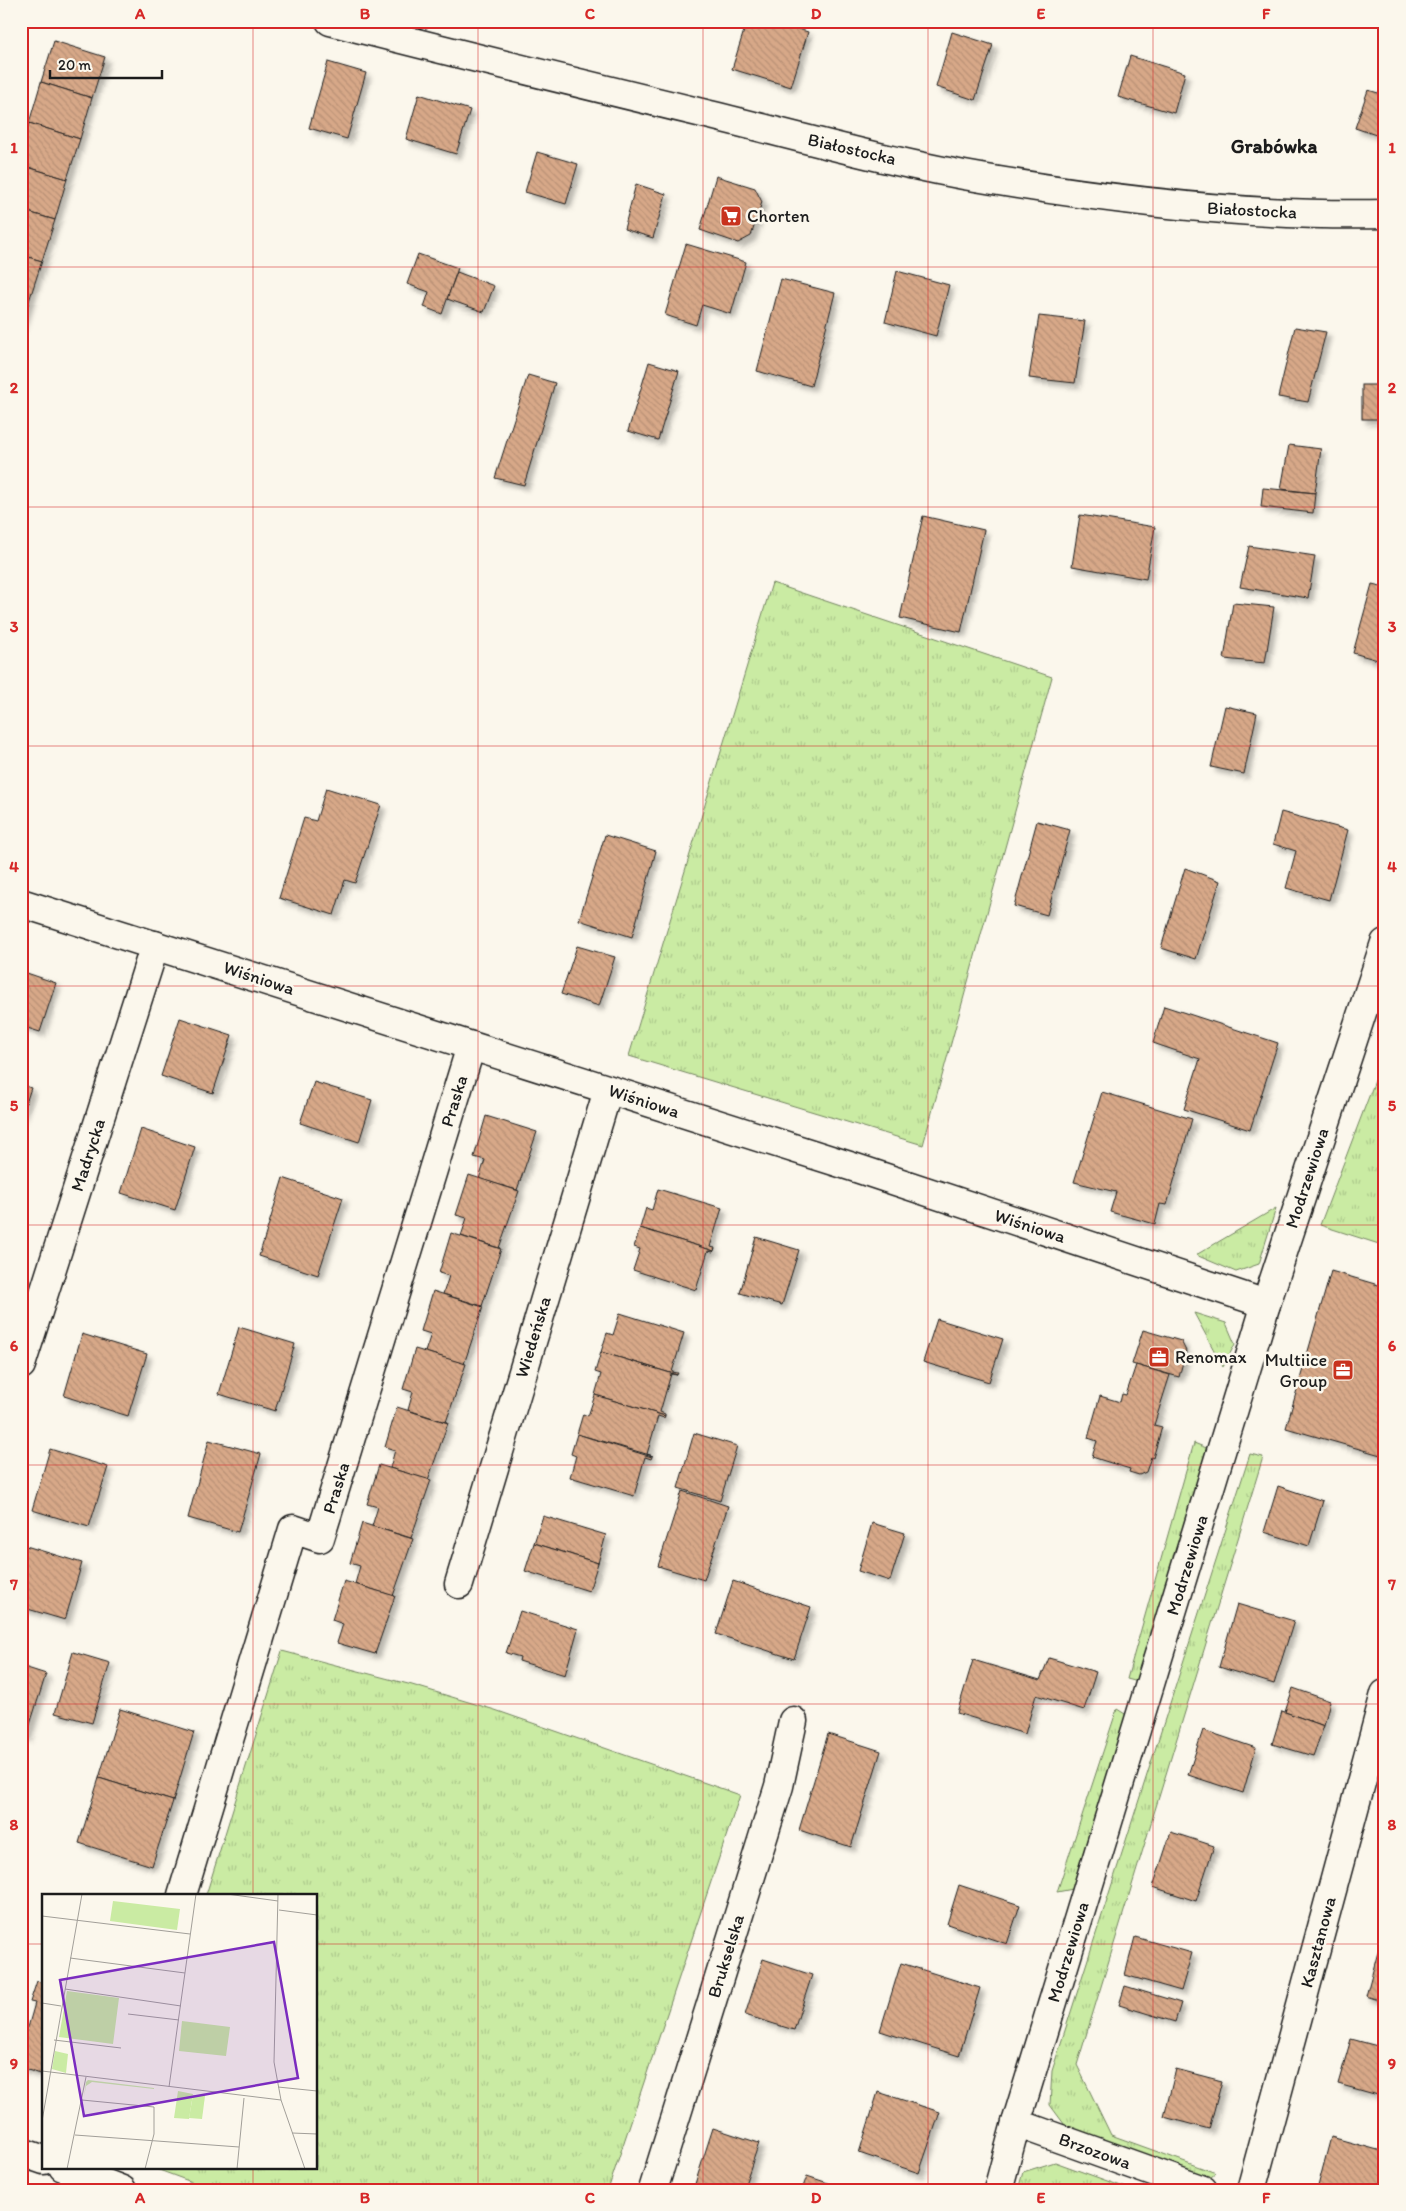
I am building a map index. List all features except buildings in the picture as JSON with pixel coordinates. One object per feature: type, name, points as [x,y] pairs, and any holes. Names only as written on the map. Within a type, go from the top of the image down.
[{"type":"street","name":"Białostocka","points":[[330,21],[835,146],[985,179],[1101,196],[1196,207],[1285,212],[1385,214]]},
{"type":"street","name":"Wiśniowa","points":[[21,903],[856,1168],[1266,1304]]},
{"type":"street","name":"Modrzewiowa","points":[[998,2190],[1016,2123],[1266,1304],[1385,943]]},
{"type":"street","name":"Madrycka","points":[[21,1365],[155,945]]},
{"type":"street","name":"Praska","points":[[182,1894],[293,1529],[320,1538],[470,1046]]},
{"type":"street","name":"Wiedeńska","points":[[458,1584],[608,1090]]},
{"type":"street","name":"Kasztanowa","points":[[1251,2190],[1385,1694]]},
{"type":"street","name":"Brukselska","points":[[653,2190],[778,1786],[793,1721]]},
{"type":"street","name":"Brzozowa","points":[[1016,2123],[1203,2190]]},
{"type":"street","points":[[21,2152],[42,2159]]},
{"type":"street","points":[[69,2168],[98,2173],[122,2190]]},
{"type":"green space","points":[[772,583],[1052,677],[923,1145],[629,1056]]},
{"type":"green space","points":[[1376,1078],[1385,1081],[1385,1246],[1320,1225]]},
{"type":"green space","points":[[1276,1208],[1259,1264],[1236,1272],[1196,1255]]},
{"type":"green space","points":[[1194,1313],[1226,1323],[1235,1344],[1223,1367]]},
{"type":"green space","points":[[1194,1443],[1214,1451],[1142,1683],[1127,1679]]},
{"type":"green space","points":[[1250,1454],[1263,1457],[1077,2065],[1111,2135],[1216,2173],[1206,2181],[1070,2132],[1050,2105],[1052,2071]]},
{"type":"green space","points":[[282,1651],[412,1685],[495,1710],[740,1795],[608,2190],[213,2190],[154,2168],[318,2168],[318,1894],[206,1894]]},
{"type":"green space","points":[[1117,1709],[1130,1717],[1073,1889],[1057,1892]]},
{"type":"green space","points":[[1055,2162],[1132,2190],[1018,2190],[1023,2172]]},
{"type":"place","name":"Chorten","points":[[731,216]]},
{"type":"place","name":"Renomax","points":[[1159,1357]]},
{"type":"place","name":"Multiice Group","points":[[1343,1370]]},
{"type":"district","name":"Grabówka","points":[[1274,146]]}]
